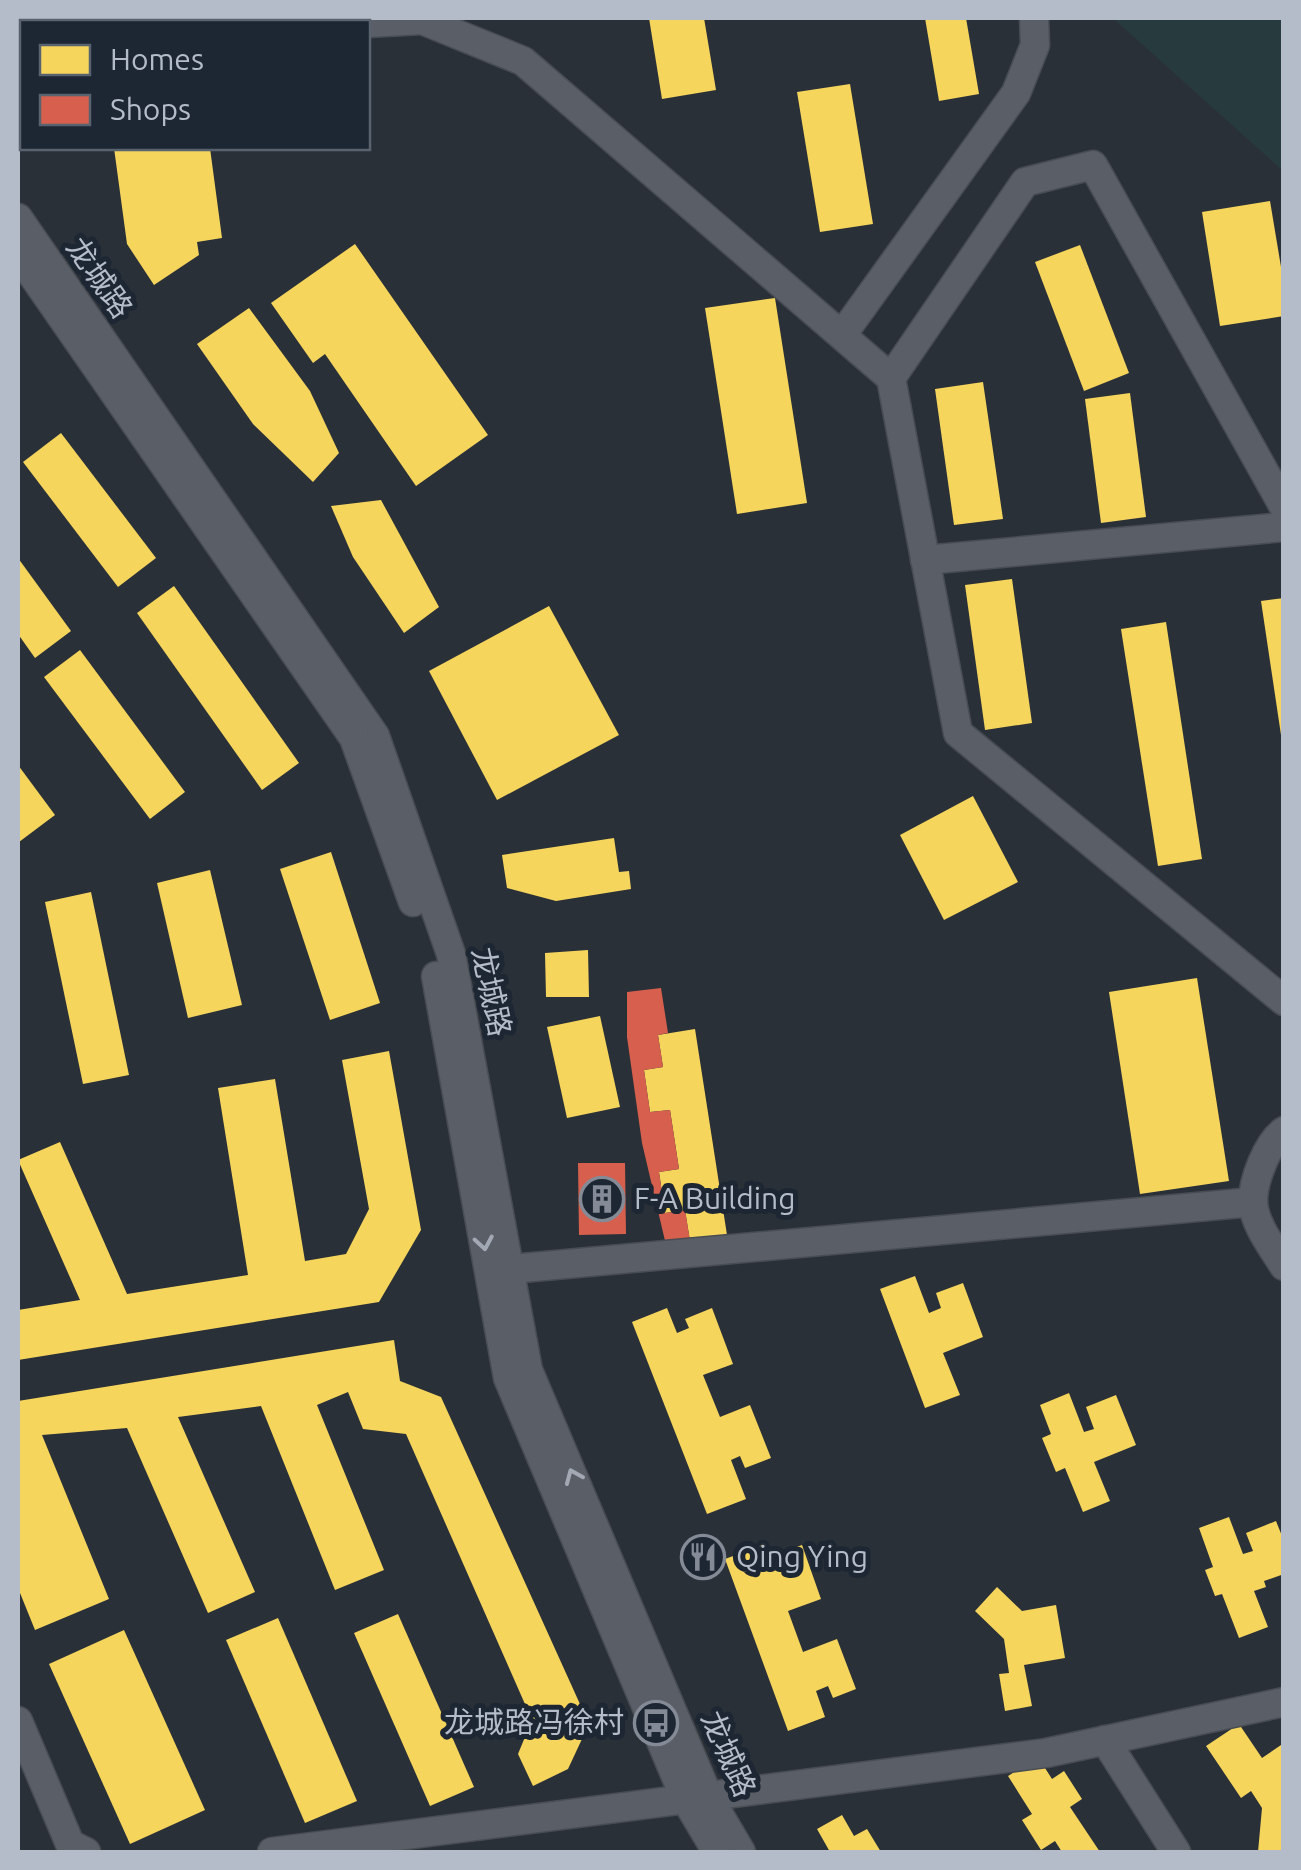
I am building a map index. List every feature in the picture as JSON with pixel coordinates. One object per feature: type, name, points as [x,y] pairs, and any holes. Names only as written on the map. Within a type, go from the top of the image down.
[{"type":"street","points":[[842,336],[1016,93],[1035,45],[1034,18]]},
{"type":"street","points":[[370,23],[422,20],[522,61],[891,378],[958,733],[1284,1001]]},
{"type":"street","points":[[891,378],[1025,182],[1093,165],[1284,507]]},
{"type":"street","name":"龙城路","points":[[18,218],[375,736],[452,954],[528,1370],[717,1852]]},
{"type":"street","name":"龙城路","points":[[18,254],[354,738],[433,955],[508,1378],[696,1797],[741,1852]]},
{"type":"street","points":[[925,560],[1284,527]]},
{"type":"street","points":[[1284,1131],[1264,1161],[1253,1202],[1261,1227],[1284,1266]]},
{"type":"street","points":[[511,1269],[1253,1202]]},
{"type":"street","points":[[272,1852],[1046,1753],[1284,1702]]},
{"type":"street","points":[[18,1721],[70,1844],[86,1852]]},
{"type":"street","points":[[1105,1740],[1176,1852]]},
{"type":"green space","points":[[1283,18],[1283,171],[1114,19]]},
{"type":"building: Homes","points":[[649,18],[704,18],[716,90],[662,99]]},
{"type":"building: Homes","points":[[925,18],[966,18],[979,94],[939,101]]},
{"type":"building: Homes","points":[[850,84],[873,224],[820,232],[797,92]]},
{"type":"building: Homes","points":[[114,150],[210,150],[222,238],[197,242],[199,255],[154,285],[127,244]]},
{"type":"building: Homes","points":[[1270,201],[1284,285],[1284,316],[1220,326],[1202,212]]},
{"type":"building: Homes","points":[[355,244],[488,435],[416,486],[325,354],[313,363],[271,303]]},
{"type":"building: Homes","points":[[1080,245],[1129,373],[1084,391],[1035,262]]},
{"type":"building: Homes","points":[[775,298],[807,503],[737,514],[705,308]]},
{"type":"building: Homes","points":[[249,308],[310,391],[339,453],[313,482],[253,424],[197,344]]},
{"type":"building: Homes","points":[[983,382],[1003,519],[954,525],[935,389]]},
{"type":"building: Homes","points":[[1130,393],[1146,517],[1101,523],[1085,399]]},
{"type":"building: Homes","points":[[61,433],[156,558],[118,587],[23,462]]},
{"type":"building: Homes","points":[[381,500],[439,607],[404,633],[353,557],[331,506]]},
{"type":"building: Homes","points":[[18,558],[71,631],[35,658],[18,634]]},
{"type":"building: Homes","points":[[1012,579],[1032,723],[985,730],[965,585]]},
{"type":"building: Homes","points":[[174,586],[299,763],[262,790],[137,613]]},
{"type":"building: Homes","points":[[1284,598],[1284,735],[1281,735],[1261,601]]},
{"type":"building: Homes","points":[[549,606],[619,735],[497,800],[429,671]]},
{"type":"building: Homes","points":[[1166,622],[1202,859],[1158,866],[1121,629]]},
{"type":"building: Homes","points":[[80,650],[185,792],[150,819],[44,677]]},
{"type":"building: Homes","points":[[18,765],[55,815],[19,842],[18,839]]},
{"type":"building: Homes","points":[[973,796],[1018,882],[944,920],[900,835]]},
{"type":"building: Homes","points":[[614,838],[619,872],[629,871],[631,889],[556,901],[507,888],[502,855]]},
{"type":"building: Homes","points":[[331,852],[380,1003],[330,1020],[280,869]]},
{"type":"building: Homes","points":[[210,870],[242,1005],[188,1018],[157,883]]},
{"type":"building: Homes","points":[[91,892],[129,1075],[83,1084],[45,902]]},
{"type":"building: Homes","points":[[588,950],[589,997],[546,997],[545,953]]},
{"type":"building: Homes","points":[[1197,978],[1229,1181],[1140,1194],[1109,992]]},
{"type":"building: Homes","points":[[600,1016],[620,1107],[567,1118],[547,1027]]},
{"type":"building: Homes","points":[[695,1029],[727,1235],[690,1241],[685,1210],[665,1213],[659,1172],[679,1169],[670,1110],[650,1112],[644,1070],[663,1067],[658,1035]]},
{"type":"building: Homes","points":[[389,1051],[421,1230],[379,1302],[18,1360],[18,1310],[80,1300],[18,1160],[60,1142],[127,1294],[248,1275],[218,1088],[275,1079],[305,1261],[346,1254],[369,1209],[342,1060]]},
{"type":"building: Homes","points":[[915,1276],[929,1313],[941,1308],[936,1293],[963,1283],[983,1337],[943,1353],[960,1395],[925,1408],[880,1289]]},
{"type":"building: Homes","points":[[667,1308],[677,1333],[689,1328],[685,1319],[712,1308],[733,1364],[703,1375],[720,1417],[750,1405],[771,1458],[745,1468],[740,1456],[731,1460],[746,1499],[707,1514],[632,1322]]},
{"type":"building: Homes","points":[[394,1340],[400,1381],[441,1397],[589,1724],[568,1769],[533,1786],[518,1754],[532,1720],[406,1434],[363,1429],[348,1392],[317,1405],[384,1570],[335,1590],[261,1406],[178,1417],[255,1592],[208,1613],[127,1428],[42,1435],[109,1599],[35,1630],[18,1588],[18,1401]]},
{"type":"building: Homes","points":[[1069,1393],[1084,1432],[1094,1429],[1086,1407],[1116,1395],[1136,1445],[1094,1462],[1110,1501],[1083,1512],[1065,1468],[1056,1472],[1042,1438],[1051,1434],[1040,1405]]},
{"type":"building: Homes","points":[[1229,1517],[1243,1554],[1253,1551],[1246,1533],[1276,1521],[1284,1541],[1284,1574],[1264,1581],[1266,1587],[1254,1591],[1268,1627],[1239,1638],[1222,1594],[1215,1596],[1205,1570],[1213,1567],[1199,1528]]},
{"type":"building: Homes","points":[[763,1545],[772,1571],[785,1567],[780,1553],[802,1545],[821,1599],[788,1611],[803,1652],[837,1639],[856,1689],[833,1698],[828,1686],[816,1691],[825,1717],[788,1731],[725,1559]]},
{"type":"building: Homes","points":[[997,1587],[1022,1611],[1056,1605],[1065,1658],[1024,1665],[1032,1706],[1005,1711],[999,1674],[1009,1673],[1004,1639],[975,1611]]},
{"type":"building: Homes","points":[[398,1614],[474,1787],[430,1806],[354,1633]]},
{"type":"building: Homes","points":[[278,1618],[357,1801],[305,1823],[226,1640]]},
{"type":"building: Homes","points":[[124,1630],[205,1810],[130,1844],[49,1664]]},
{"type":"building: Homes","points":[[1239,1724],[1262,1758],[1284,1743],[1284,1852],[1258,1852],[1262,1808],[1251,1791],[1241,1798],[1206,1746]]},
{"type":"building: Homes","points":[[1038,1757],[1052,1779],[1064,1771],[1082,1799],[1070,1807],[1100,1852],[1062,1852],[1055,1841],[1041,1850],[1022,1820],[1032,1814],[1008,1776]]},
{"type":"building: Homes","points":[[842,1815],[854,1836],[867,1829],[881,1852],[830,1852],[817,1829]]},
{"type":"building: Shops","points":[[661,988],[668,1033],[658,1035],[663,1067],[644,1070],[650,1112],[670,1110],[679,1169],[659,1172],[665,1213],[685,1210],[690,1241],[666,1245],[642,1143],[627,1037],[627,992]]},
{"type":"building: Shops","name":"F-A Building","points":[[578,1163],[625,1163],[626,1234],[579,1235]]},
{"type":"place","name":"F-A Building","points":[[602,1199]]},
{"type":"place","name":"Qing Ying","points":[[703,1557]]},
{"type":"place","name":"龙城路冯徐村","points":[[656,1723]]}]
